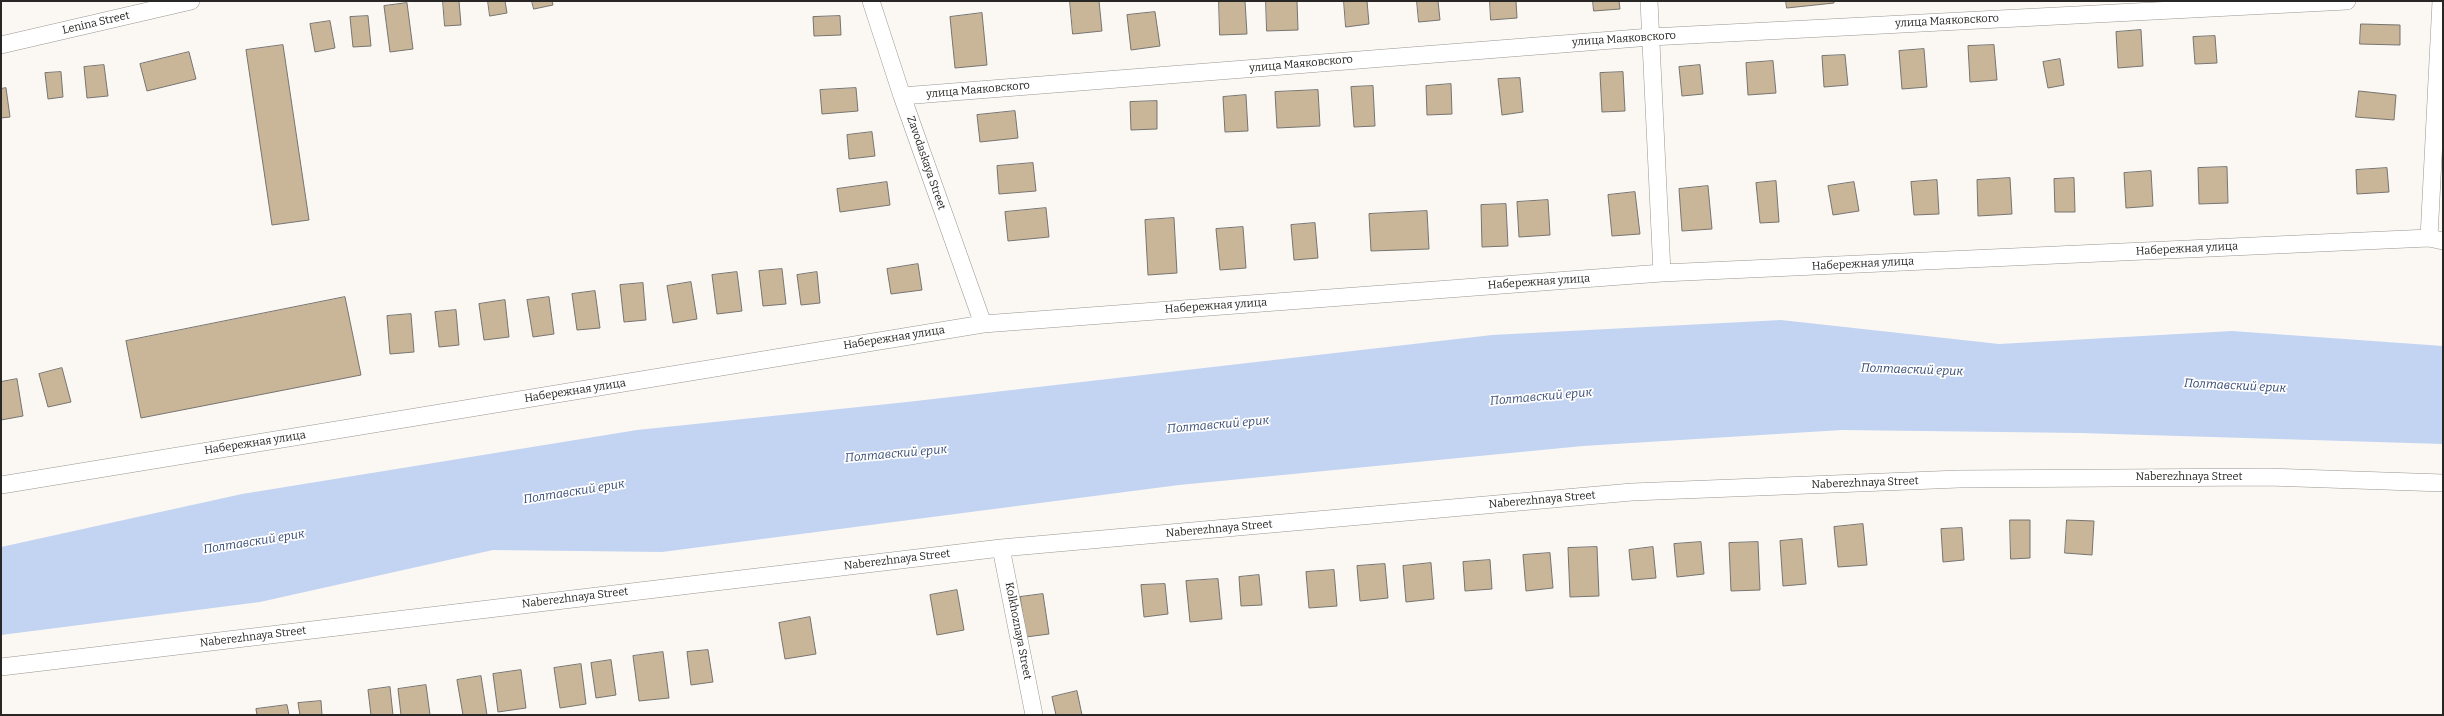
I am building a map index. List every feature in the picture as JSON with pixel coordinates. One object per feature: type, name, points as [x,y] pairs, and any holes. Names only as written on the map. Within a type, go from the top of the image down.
[{"type":"street","name":"Lenina Street","points":[[1,44],[191,1]]},
{"type":"street","name":"Zavodaskaya Street","points":[[871,1],[902,96],[982,324]]},
{"type":"street","points":[[1649,1],[1662,273]]},
{"type":"street","name":"улица Маяковского","points":[[902,96],[1651,36],[2347,1]]},
{"type":"street","points":[[2436,239],[2441,1]]},
{"type":"street","name":"Набережная улица","points":[[1,485],[982,324],[1662,273],[2436,239]]},
{"type":"street","name":"Naberezhnaya Street","points":[[1,667],[1001,548],[1632,492],[1959,479],[2268,477],[2443,483]]},
{"type":"street","name":"Kolkhoznaya Street","points":[[1001,548],[1034,715]]},
{"type":"water","name":"Полтавский ерик","points":[[1781,320],[1999,344],[2232,331],[2443,346],[2443,444],[2080,433],[1842,430],[1583,446],[1179,485],[662,552],[493,550],[260,602],[1,635],[1,547],[242,494],[637,430],[907,402],[1492,335]]},
{"type":"building","points":[[443,1],[459,1],[461,25],[445,26]]},
{"type":"building","points":[[488,1],[505,1],[507,13],[490,16]]},
{"type":"building","points":[[532,1],[552,1],[553,5],[534,9]]},
{"type":"building","points":[[1070,1],[1099,1],[1102,31],[1073,34]]},
{"type":"building","points":[[1219,1],[1245,1],[1247,34],[1220,35]]},
{"type":"building","points":[[1266,1],[1297,1],[1298,30],[1267,31]]},
{"type":"building","points":[[1344,1],[1367,1],[1369,24],[1346,27]]},
{"type":"building","points":[[1417,1],[1438,1],[1440,20],[1419,22]]},
{"type":"building","points":[[1490,1],[1516,1],[1517,18],[1491,20]]},
{"type":"building","points":[[1593,1],[1619,1],[1620,9],[1594,11]]},
{"type":"building","points":[[1786,1],[1834,1],[1834,3],[1787,8]]},
{"type":"building","points":[[407,3],[413,49],[390,52],[384,6]]},
{"type":"building","points":[[1155,12],[1160,46],[1131,50],[1127,15]]},
{"type":"building","points":[[982,13],[987,65],[955,68],[950,17]]},
{"type":"building","points":[[368,16],[371,46],[353,47],[350,17]]},
{"type":"building","points":[[840,16],[841,35],[814,36],[813,17]]},
{"type":"building","points":[[330,21],[335,48],[315,52],[310,24]]},
{"type":"building","points":[[2361,24],[2400,25],[2400,45],[2360,44]]},
{"type":"building","points":[[2141,30],[2143,66],[2118,68],[2116,32]]},
{"type":"building","points":[[2215,36],[2217,63],[2195,64],[2193,37]]},
{"type":"building","points":[[283,45],[309,220],[272,225],[246,50]]},
{"type":"building","points":[[1994,45],[1997,80],[1970,82],[1968,46]]},
{"type":"building","points":[[1924,49],[1927,87],[1902,89],[1899,51]]},
{"type":"building","points":[[189,52],[196,79],[147,91],[140,64]]},
{"type":"building","points":[[1845,55],[1848,85],[1824,87],[1822,56]]},
{"type":"building","points":[[2060,59],[2064,85],[2048,88],[2043,62]]},
{"type":"building","points":[[1773,61],[1776,93],[1748,95],[1746,63]]},
{"type":"building","points":[[104,65],[108,96],[87,98],[84,67]]},
{"type":"building","points":[[1700,65],[1703,94],[1682,96],[1679,67]]},
{"type":"building","points":[[61,72],[63,97],[48,99],[45,73]]},
{"type":"building","points":[[1623,72],[1625,111],[1602,112],[1600,73]]},
{"type":"building","points":[[1520,78],[1523,112],[1502,115],[1498,79]]},
{"type":"building","points":[[1451,84],[1452,114],[1427,115],[1426,86]]},
{"type":"building","points":[[1373,86],[1375,126],[1354,127],[1351,87]]},
{"type":"building","points":[[6,88],[10,117],[1,118],[1,89]]},
{"type":"building","points":[[856,88],[858,111],[822,114],[820,90]]},
{"type":"building","points":[[1318,90],[1320,126],[1277,128],[1275,92]]},
{"type":"building","points":[[2359,91],[2396,95],[2394,120],[2356,117]]},
{"type":"building","points":[[1246,95],[1248,131],[1225,132],[1223,97]]},
{"type":"building","points":[[1157,101],[1157,129],[1131,130],[1130,102]]},
{"type":"building","points":[[1015,111],[1018,138],[980,142],[977,115]]},
{"type":"building","points":[[872,132],[875,156],[849,159],[847,135]]},
{"type":"building","points":[[1033,163],[1036,191],[999,194],[997,166]]},
{"type":"building","points":[[2227,167],[2228,203],[2199,204],[2198,168]]},
{"type":"building","points":[[2387,168],[2389,192],[2357,194],[2356,170]]},
{"type":"building","points":[[2151,171],[2153,206],[2126,208],[2124,173]]},
{"type":"building","points":[[2010,178],[2012,214],[1978,216],[1977,180]]},
{"type":"building","points":[[2074,178],[2075,212],[2055,212],[2054,179]]},
{"type":"building","points":[[1937,180],[1939,214],[1914,215],[1911,182]]},
{"type":"building","points":[[1776,181],[1779,222],[1760,223],[1756,183]]},
{"type":"building","points":[[887,182],[890,205],[840,212],[837,189]]},
{"type":"building","points":[[1854,182],[1859,211],[1833,215],[1828,186]]},
{"type":"building","points":[[1708,186],[1712,229],[1682,231],[1679,189]]},
{"type":"building","points":[[1635,192],[1640,234],[1612,236],[1608,195]]},
{"type":"building","points":[[1548,200],[1550,235],[1519,237],[1517,202]]},
{"type":"building","points":[[1506,204],[1508,246],[1482,247],[1481,205]]},
{"type":"building","points":[[1046,208],[1049,237],[1008,241],[1005,212]]},
{"type":"building","points":[[1427,211],[1429,249],[1371,251],[1369,214]]},
{"type":"building","points":[[1174,218],[1177,273],[1148,275],[1145,220]]},
{"type":"building","points":[[1315,223],[1318,258],[1294,260],[1291,225]]},
{"type":"building","points":[[1243,227],[1246,268],[1220,270],[1216,229]]},
{"type":"building","points":[[918,264],[922,290],[891,294],[887,269]]},
{"type":"building","points":[[782,269],[786,304],[763,306],[759,271]]},
{"type":"building","points":[[737,272],[742,311],[717,314],[712,275]]},
{"type":"building","points":[[817,272],[820,303],[801,305],[797,275]]},
{"type":"building","points":[[691,282],[697,319],[673,323],[667,286]]},
{"type":"building","points":[[643,283],[646,320],[624,322],[620,285]]},
{"type":"building","points":[[595,291],[600,328],[577,330],[572,294]]},
{"type":"building","points":[[345,297],[361,375],[141,418],[126,341]]},
{"type":"building","points":[[549,297],[554,334],[533,337],[527,300]]},
{"type":"building","points":[[505,300],[509,337],[484,340],[479,304]]},
{"type":"building","points":[[456,310],[459,345],[439,347],[435,312]]},
{"type":"building","points":[[411,314],[414,352],[390,354],[387,316]]},
{"type":"building","points":[[62,368],[71,402],[48,407],[39,374]]},
{"type":"building","points":[[17,379],[23,416],[1,420],[1,382]]},
{"type":"building","points":[[2010,520],[2030,520],[2030,558],[2011,559]]},
{"type":"building","points":[[2067,520],[2094,521],[2092,555],[2065,553]]},
{"type":"building","points":[[1863,524],[1867,565],[1838,567],[1834,527]]},
{"type":"building","points":[[1962,528],[1964,560],[1943,562],[1941,529]]},
{"type":"building","points":[[1802,539],[1806,584],[1783,586],[1780,541]]},
{"type":"building","points":[[1701,542],[1704,574],[1677,577],[1674,544]]},
{"type":"building","points":[[1758,542],[1760,590],[1731,591],[1729,543]]},
{"type":"building","points":[[1597,547],[1599,596],[1570,597],[1568,548]]},
{"type":"building","points":[[1653,547],[1656,578],[1632,580],[1629,550]]},
{"type":"building","points":[[1550,553],[1553,588],[1526,591],[1523,555]]},
{"type":"building","points":[[1490,560],[1492,589],[1465,591],[1463,562]]},
{"type":"building","points":[[1431,563],[1434,599],[1406,602],[1403,566]]},
{"type":"building","points":[[1385,564],[1388,598],[1360,601],[1357,566]]},
{"type":"building","points":[[1334,570],[1337,606],[1309,608],[1306,572]]},
{"type":"building","points":[[1259,575],[1262,605],[1241,606],[1239,577]]},
{"type":"building","points":[[1218,579],[1222,619],[1190,622],[1186,581]]},
{"type":"building","points":[[1165,584],[1168,614],[1144,617],[1141,585]]},
{"type":"building","points":[[957,590],[964,630],[937,635],[930,595]]},
{"type":"building","points":[[1043,594],[1049,634],[1026,637],[1020,597]]},
{"type":"building","points":[[810,617],[816,654],[785,659],[779,623]]},
{"type":"building","points":[[708,650],[713,682],[691,685],[687,652]]},
{"type":"building","points":[[663,652],[669,698],[639,701],[633,656]]},
{"type":"building","points":[[611,660],[616,695],[596,698],[591,663]]},
{"type":"building","points":[[581,664],[586,704],[560,708],[554,668]]},
{"type":"building","points":[[521,670],[526,708],[498,712],[493,674]]},
{"type":"building","points":[[481,676],[487,715],[463,715],[457,680]]},
{"type":"building","points":[[426,685],[430,715],[401,715],[398,689]]},
{"type":"building","points":[[390,687],[393,715],[371,715],[368,690]]},
{"type":"building","points":[[1077,691],[1082,715],[1056,715],[1052,697]]},
{"type":"building","points":[[321,701],[322,715],[300,715],[298,703]]},
{"type":"building","points":[[287,705],[289,715],[257,715],[256,709]]}]
